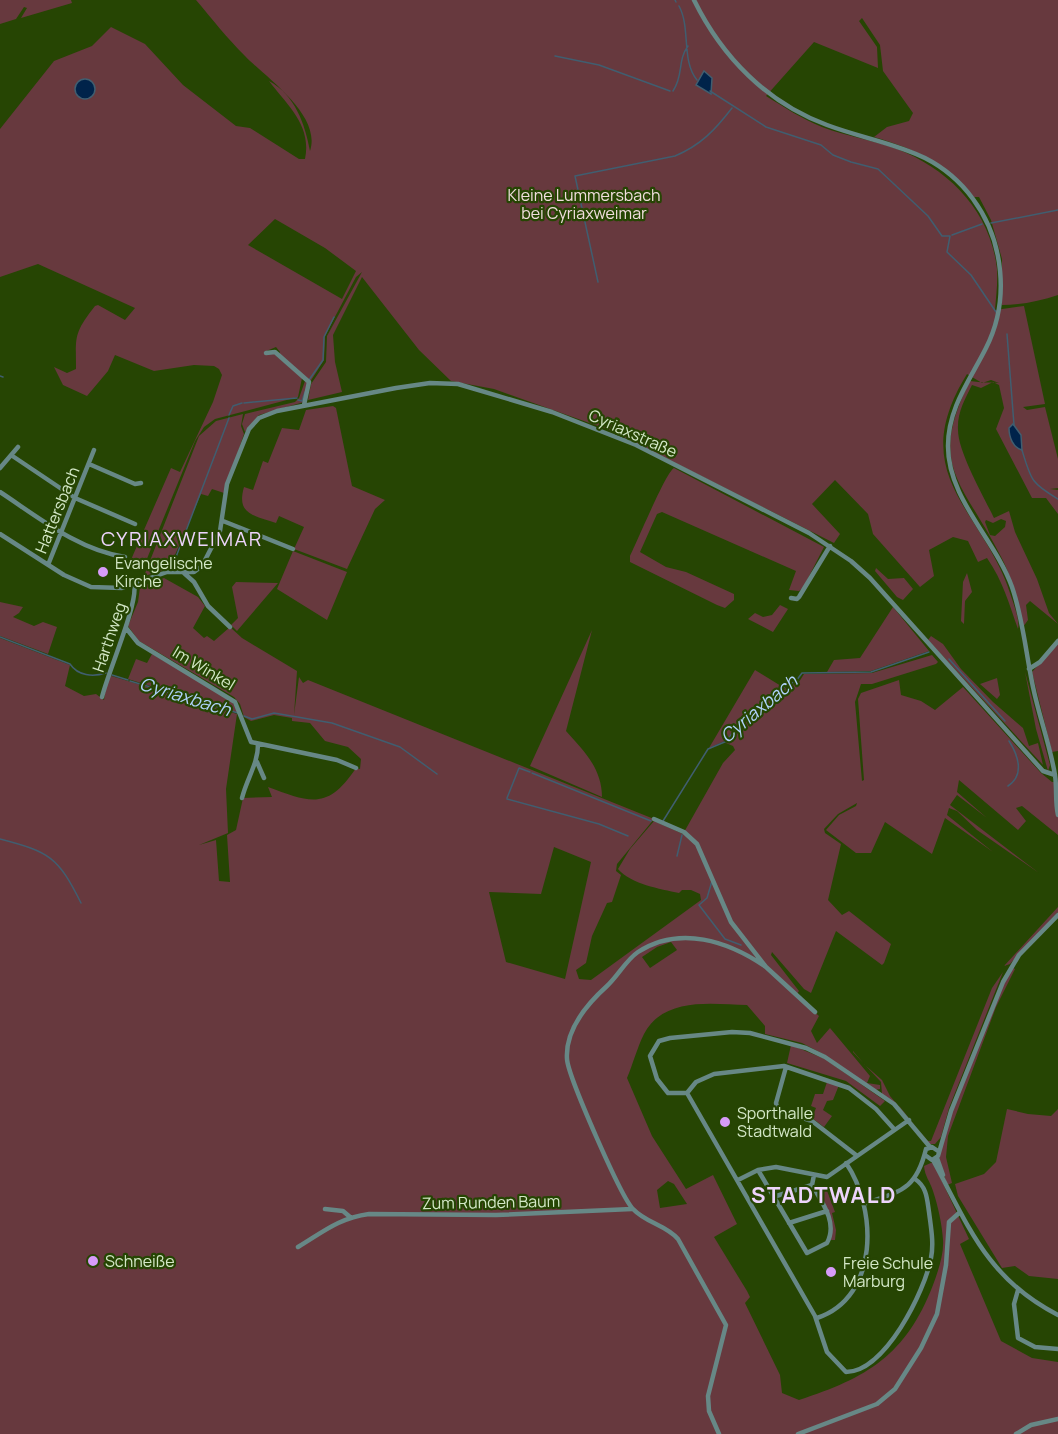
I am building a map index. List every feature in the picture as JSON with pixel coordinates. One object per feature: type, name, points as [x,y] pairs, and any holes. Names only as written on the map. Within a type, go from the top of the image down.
[{"type":"street","points":[[694,0],[719,43],[762,88],[789,107],[826,125],[902,147],[939,165],[967,192],[989,227],[1000,269],[999,306],[988,344],[953,411],[948,453],[961,496],[996,552],[1012,588],[1055,776],[1058,815]]},
{"type":"street","points":[[266,353],[275,352],[309,382],[304,405]]},
{"type":"street","name":"Cyriaxstraße","points":[[194,582],[197,570],[206,560],[223,521],[229,478],[252,424],[271,412],[420,384],[450,384],[477,388],[552,412],[636,445],[830,546],[870,578],[1043,771],[1055,776]]},
{"type":"street","points":[[0,468],[18,447]]},
{"type":"street","name":"Hattersbach","points":[[48,565],[94,450]]},
{"type":"street","points":[[11,455],[75,498],[135,524]]},
{"type":"street","name":"Hattersbach","points":[[89,464],[135,484],[141,483]]},
{"type":"street","points":[[0,492],[61,532],[125,557]]},
{"type":"street","points":[[223,521],[292,549]]},
{"type":"street","points":[[0,534],[75,582],[91,587],[116,588],[167,572],[184,573],[197,570]]},
{"type":"street","points":[[791,598],[799,597],[830,546]]},
{"type":"street","points":[[184,573],[194,582],[208,606],[230,627]]},
{"type":"street","name":"Harthweg","points":[[102,697],[108,672],[135,600],[134,584]]},
{"type":"street","name":"Im Winkel","points":[[126,628],[138,643],[235,702],[249,741],[258,744]]},
{"type":"street","points":[[1029,669],[1042,659],[1058,641]]},
{"type":"street","points":[[1028,662],[1042,659]]},
{"type":"street","points":[[264,778],[257,762],[258,744],[337,759],[356,768]]},
{"type":"street","points":[[242,798],[246,779],[257,762]]},
{"type":"street","points":[[654,819],[684,832],[697,844],[731,922],[766,967]]},
{"type":"street","points":[[864,1204],[899,1191],[915,1179],[920,1168],[945,1137],[951,1111],[1003,982],[1019,955],[1058,915]]},
{"type":"street","points":[[719,1434],[709,1411],[708,1396],[726,1325],[678,1239],[673,1233],[647,1221],[632,1209],[580,1098],[567,1060],[568,1043],[576,1022],[586,1006],[613,981],[636,953],[658,944],[692,937],[709,940],[746,953],[766,967],[815,1012]]},
{"type":"street","points":[[687,1093],[668,1093],[663,1089],[650,1061],[651,1052],[656,1043],[679,1037],[750,1033],[792,1042],[818,1053],[889,1100],[909,1120],[932,1153],[959,1213],[987,1257],[1018,1290],[1058,1315]]},
{"type":"street","points":[[786,1067],[776,1103],[778,1110],[812,1121],[856,1155]]},
{"type":"street","points":[[687,1093],[696,1082],[714,1074],[786,1067],[849,1088],[876,1109],[894,1129]]},
{"type":"street","points":[[687,1093],[817,1318],[818,1329],[827,1352],[846,1372],[855,1371],[867,1364],[902,1327],[923,1286],[932,1246],[926,1194],[921,1184],[915,1179]]},
{"type":"street","points":[[738,1180],[758,1170],[784,1167],[827,1177],[909,1120]]},
{"type":"street","points":[[817,1318],[843,1300],[856,1283],[862,1269],[868,1236],[864,1204],[846,1163]]},
{"type":"street","points":[[758,1170],[804,1251],[810,1252],[830,1239],[827,1211],[812,1185],[814,1175]]},
{"type":"street","points":[[773,1197],[812,1185]]},
{"type":"street","name":"Zum Runden Baum","points":[[325,1209],[343,1211],[350,1216]]},
{"type":"street","name":"Zum Runden Baum","points":[[298,1247],[323,1229],[350,1216],[496,1215],[632,1209]]},
{"type":"street","points":[[789,1223],[827,1211]]},
{"type":"street","points":[[798,1434],[877,1404],[895,1389],[934,1322],[943,1290],[950,1222],[959,1213]]},
{"type":"street","points":[[1018,1290],[1014,1304],[1018,1338],[1031,1346],[1058,1349]]},
{"type":"street","points":[[1016,1434],[1030,1425],[1058,1419]]},
{"type":"green space","points":[[0,0],[71,0],[72,3],[21,18],[27,8],[24,7],[16,19],[0,24]]},
{"type":"green space","name":"Kleine Lummersbach bei Cyriaxweimar","points":[[196,0],[1058,0],[1058,295],[1030,302],[1002,305],[1002,259],[991,220],[979,197],[974,197],[952,175],[929,159],[874,137],[887,127],[909,121],[913,113],[883,71],[880,45],[862,18],[859,21],[877,47],[878,68],[814,42],[766,96],[800,117],[822,127],[897,149],[934,168],[964,195],[986,229],[997,269],[995,310],[1024,306],[1045,404],[1023,407],[1027,410],[1045,407],[1058,459],[1058,488],[1050,489],[1058,490],[1058,514],[1046,498],[1032,498],[996,429],[1004,408],[999,385],[994,383],[999,383],[991,380],[984,382],[992,383],[981,388],[972,385],[960,412],[959,439],[978,487],[994,518],[1009,511],[1015,532],[1037,579],[1049,613],[1058,624],[1030,601],[1026,605],[1028,620],[1023,627],[1014,589],[1004,562],[954,472],[951,434],[957,410],[970,381],[981,382],[967,374],[949,410],[943,441],[946,467],[956,492],[1000,568],[1016,611],[1018,629],[993,567],[987,558],[978,562],[968,541],[953,537],[929,550],[934,576],[920,587],[873,534],[868,514],[835,480],[812,504],[840,534],[834,543],[612,431],[494,389],[451,381],[419,350],[362,277],[333,335],[335,362],[342,392],[308,400],[311,384],[326,362],[327,336],[362,272],[356,277],[325,336],[324,360],[310,382],[279,354],[276,347],[264,352],[273,353],[302,378],[298,397],[215,419],[204,427],[195,441],[144,566],[130,562],[171,468],[180,472],[213,402],[222,375],[214,366],[194,365],[154,371],[115,355],[108,371],[87,396],[63,385],[54,367],[67,373],[76,369],[77,336],[95,306],[98,305],[125,320],[135,308],[38,264],[0,277],[0,129],[54,61],[92,46],[111,27],[145,44],[183,85],[236,126],[250,128],[299,159],[305,159],[305,136],[301,126],[290,107],[269,81],[283,91],[226,35]],"holes":[[[289,98],[308,124],[311,137],[310,151],[302,121]],[[275,219],[325,248],[356,271],[342,299],[248,245]],[[1001,519],[1006,521],[1005,527],[995,536],[990,535],[986,520],[993,523]]]},
{"type":"green space","points":[[305,381],[308,383],[304,402],[259,415],[245,432],[242,424],[245,414],[295,402],[299,398]]},
{"type":"green space","points":[[333,406],[336,408],[352,486],[385,500],[375,509],[347,569],[294,549],[304,527],[279,516],[276,523],[254,515],[245,509],[242,496],[244,487],[253,490],[263,461],[268,463],[282,428],[299,430],[306,410]]},
{"type":"green space","points":[[243,414],[241,426],[244,434],[224,493],[212,489],[208,496],[201,494],[169,569],[144,576],[199,436],[216,421]]},
{"type":"green space","points":[[674,468],[824,547],[803,588],[799,591],[789,590],[796,571],[662,512],[657,514],[640,552],[666,567],[686,572],[734,594],[734,600],[725,608],[630,562],[630,556],[652,508]]},
{"type":"green space","points":[[293,551],[347,572],[327,620],[277,589]]},
{"type":"green space","points":[[876,568],[888,579],[904,578],[913,589],[903,600],[897,597],[875,571]]},
{"type":"green space","points":[[967,573],[972,592],[965,601],[964,624],[961,621],[963,582]]},
{"type":"green space","points":[[164,578],[198,597],[205,606],[193,628],[204,638],[207,636],[214,641],[230,627],[242,638],[297,671],[294,715],[299,677],[303,683],[308,680],[654,819],[617,864],[616,871],[621,875],[612,902],[607,903],[592,936],[586,963],[576,970],[579,979],[591,980],[701,900],[700,894],[691,890],[682,890],[679,893],[655,888],[630,879],[618,869],[630,849],[654,821],[683,834],[723,763],[735,750],[733,746],[726,743],[760,707],[781,690],[799,682],[804,674],[872,673],[932,655],[938,662],[936,664],[872,684],[861,684],[855,702],[862,781],[864,780],[858,699],[861,693],[899,680],[901,695],[921,701],[935,710],[963,687],[1041,773],[1052,782],[1058,782],[1058,835],[1022,806],[1016,808],[1026,821],[1018,830],[959,780],[957,792],[987,818],[957,795],[950,805],[1039,873],[977,830],[957,811],[949,808],[947,815],[993,852],[945,818],[932,854],[885,822],[871,853],[856,853],[826,830],[839,815],[856,806],[857,803],[838,814],[824,829],[825,833],[841,844],[828,900],[842,915],[849,911],[891,944],[884,963],[882,965],[836,931],[811,993],[804,989],[772,952],[771,955],[799,991],[796,995],[819,1016],[811,1031],[817,1043],[830,1028],[870,1076],[867,1083],[880,1085],[880,1089],[875,1090],[825,1055],[802,1043],[765,1034],[765,1026],[747,1005],[690,1005],[664,1013],[644,1034],[627,1078],[652,1136],[686,1189],[713,1175],[737,1224],[714,1237],[750,1297],[745,1303],[780,1375],[782,1393],[799,1400],[845,1383],[881,1361],[910,1329],[933,1285],[943,1251],[935,1197],[924,1166],[933,1162],[969,1239],[960,1244],[1001,1341],[1032,1358],[1058,1362],[1058,1434],[0,1434],[0,638],[70,665],[65,686],[84,696],[96,694],[104,700],[108,675],[237,714],[226,789],[228,833],[199,845],[216,840],[219,881],[230,882],[227,835],[236,830],[243,798],[272,797],[268,787],[307,799],[327,797],[346,782],[356,768],[360,769],[361,759],[348,747],[325,741],[310,723],[292,721],[292,718],[274,715],[251,721],[244,717],[240,704],[234,697],[139,641],[128,626],[138,602],[140,587]],"holes":[[[554,847],[591,862],[565,979],[506,962],[489,892],[541,894]],[[671,942],[677,950],[650,968],[642,957],[657,947]],[[668,1181],[674,1184],[687,1204],[660,1208],[657,1190]]]},
{"type":"green space","points":[[236,582],[278,583],[237,631],[231,625],[238,618],[232,587]]},
{"type":"green space","points":[[0,602],[23,607],[13,617],[34,626],[43,622],[57,627],[48,654],[0,636]]},
{"type":"green space","points":[[780,605],[788,609],[773,632],[748,619],[755,613],[763,617],[772,615]]},
{"type":"green space","points":[[893,607],[929,651],[871,671],[827,672],[834,660],[860,658]]},
{"type":"green space","points":[[592,630],[566,731],[595,768],[602,797],[530,766]]},
{"type":"green space","points":[[931,636],[943,644],[961,669],[993,702],[1023,728],[1029,746],[1038,743],[1043,765],[928,640]]},
{"type":"green space","points":[[1058,643],[1058,751],[1052,752],[1032,672]]},
{"type":"green space","points":[[152,654],[232,701],[238,713],[128,679],[136,659],[147,663]]},
{"type":"green space","points":[[755,670],[781,686],[741,721],[727,740],[709,748]]},
{"type":"green space","points":[[1025,672],[1050,765],[1048,771],[1036,729]]},
{"type":"green space","points":[[997,678],[1000,695],[997,699],[980,684]]},
{"type":"green space","points":[[1058,907],[1058,912],[1010,964],[1004,966]]},
{"type":"green space","points":[[1013,968],[1015,969],[996,1007],[948,1136],[946,1157],[952,1183],[947,1185],[939,1158],[953,1109],[1001,988]]},
{"type":"green space","points":[[1003,972],[949,1108],[941,1137],[935,1144],[930,1144],[917,1128],[928,1141],[931,1141],[992,988]]},
{"type":"green space","points":[[791,1045],[825,1059],[885,1101],[880,1106],[846,1081],[787,1063]]},
{"type":"green space","points":[[866,1066],[882,1080],[898,1106],[882,1094],[881,1082]]},
{"type":"green space","points":[[827,1082],[839,1085],[833,1100],[827,1101],[823,1110],[832,1116],[824,1127],[812,1118],[816,1108],[811,1106],[815,1094],[823,1094]]},
{"type":"green space","points":[[1007,1109],[1051,1116],[1058,1109],[1058,1279],[1029,1276],[1015,1266],[1002,1268],[958,1196],[955,1184],[984,1174],[996,1162]]},
{"type":"green space","name":"STADTWALD","points":[[815,1188],[826,1188],[835,1212],[832,1213],[836,1230],[835,1240],[831,1240],[830,1220]]},
{"type":"water","points":[[704,71],[712,78],[711,94],[696,85]]},
{"type":"water","points":[[85,79],[92,82],[95,89],[92,96],[85,99],[78,96],[75,89],[78,82]]},
{"type":"water","points":[[1013,424],[1021,435],[1022,450],[1014,445],[1011,438],[1009,428]]},
{"type":"waterway","points":[[679,6],[685,24],[689,64],[697,80]]},
{"type":"waterway","points":[[673,91],[688,46]]},
{"type":"waterway","points":[[555,56],[599,65],[670,91]]},
{"type":"waterway","points":[[710,91],[766,127],[821,145],[833,155],[851,162],[878,169],[928,216],[942,236],[950,236],[947,252],[971,275],[996,312]]},
{"type":"waterway","points":[[598,282],[575,176],[675,156],[707,136],[732,108]]},
{"type":"waterway","points":[[991,223],[1058,210]]},
{"type":"waterway","points":[[952,235],[982,224]]},
{"type":"waterway","points":[[309,380],[323,360],[324,337],[334,317]]},
{"type":"waterway","points":[[1007,334],[1014,425]]},
{"type":"waterway","points":[[298,400],[302,401],[305,392]]},
{"type":"waterway","points":[[244,403],[297,398]]},
{"type":"waterway","points":[[229,415],[233,406],[242,403]]},
{"type":"waterway","points":[[166,569],[176,557],[229,418]]},
{"type":"waterway","points":[[1022,450],[1033,480],[1058,499]]},
{"type":"waterway","name":"Cyriaxbach","points":[[0,637],[70,664],[81,673],[91,675],[106,673]]},
{"type":"waterway","name":"Cyriaxbach","points":[[663,821],[708,749],[727,741],[749,715],[780,689],[796,681],[802,673],[871,672],[929,652]]},
{"type":"waterway","points":[[949,659],[1005,721]]},
{"type":"waterway","name":"Cyriaxbach","points":[[112,675],[128,680]]},
{"type":"waterway","name":"Cyriaxbach","points":[[130,681],[238,713]]},
{"type":"waterway","name":"Cyriaxbach","points":[[244,716],[252,719],[274,713],[332,723],[400,747],[437,774]]},
{"type":"waterway","points":[[1008,786],[1017,776],[1018,771],[1017,758],[1009,741]]},
{"type":"waterway","name":"Cyriaxbach","points":[[507,798],[519,768],[530,772]]},
{"type":"waterway","name":"Cyriaxbach","points":[[532,773],[651,821]]},
{"type":"waterway","name":"Cyriaxbach","points":[[507,799],[599,824],[628,836]]},
{"type":"waterway","points":[[677,856],[682,835]]},
{"type":"waterway","points":[[0,839],[31,848],[51,859],[66,875],[81,903]]},
{"type":"waterway","points":[[712,881],[707,898],[699,905],[725,939],[741,945]]},
{"type":"place","name":"Evangelische Kirche","points":[[103,572]]},
{"type":"place","name":"Sporthalle Stadtwald","points":[[725,1122]]},
{"type":"place","name":"Schneiße","points":[[93,1261]]},
{"type":"place","name":"Freie Schule Marburg","points":[[831,1272]]},
{"type":"district","name":"CYRIAXWEIMAR","points":[[182,539]]},
{"type":"district","name":"STADTWALD","points":[[824,1195]]}]
